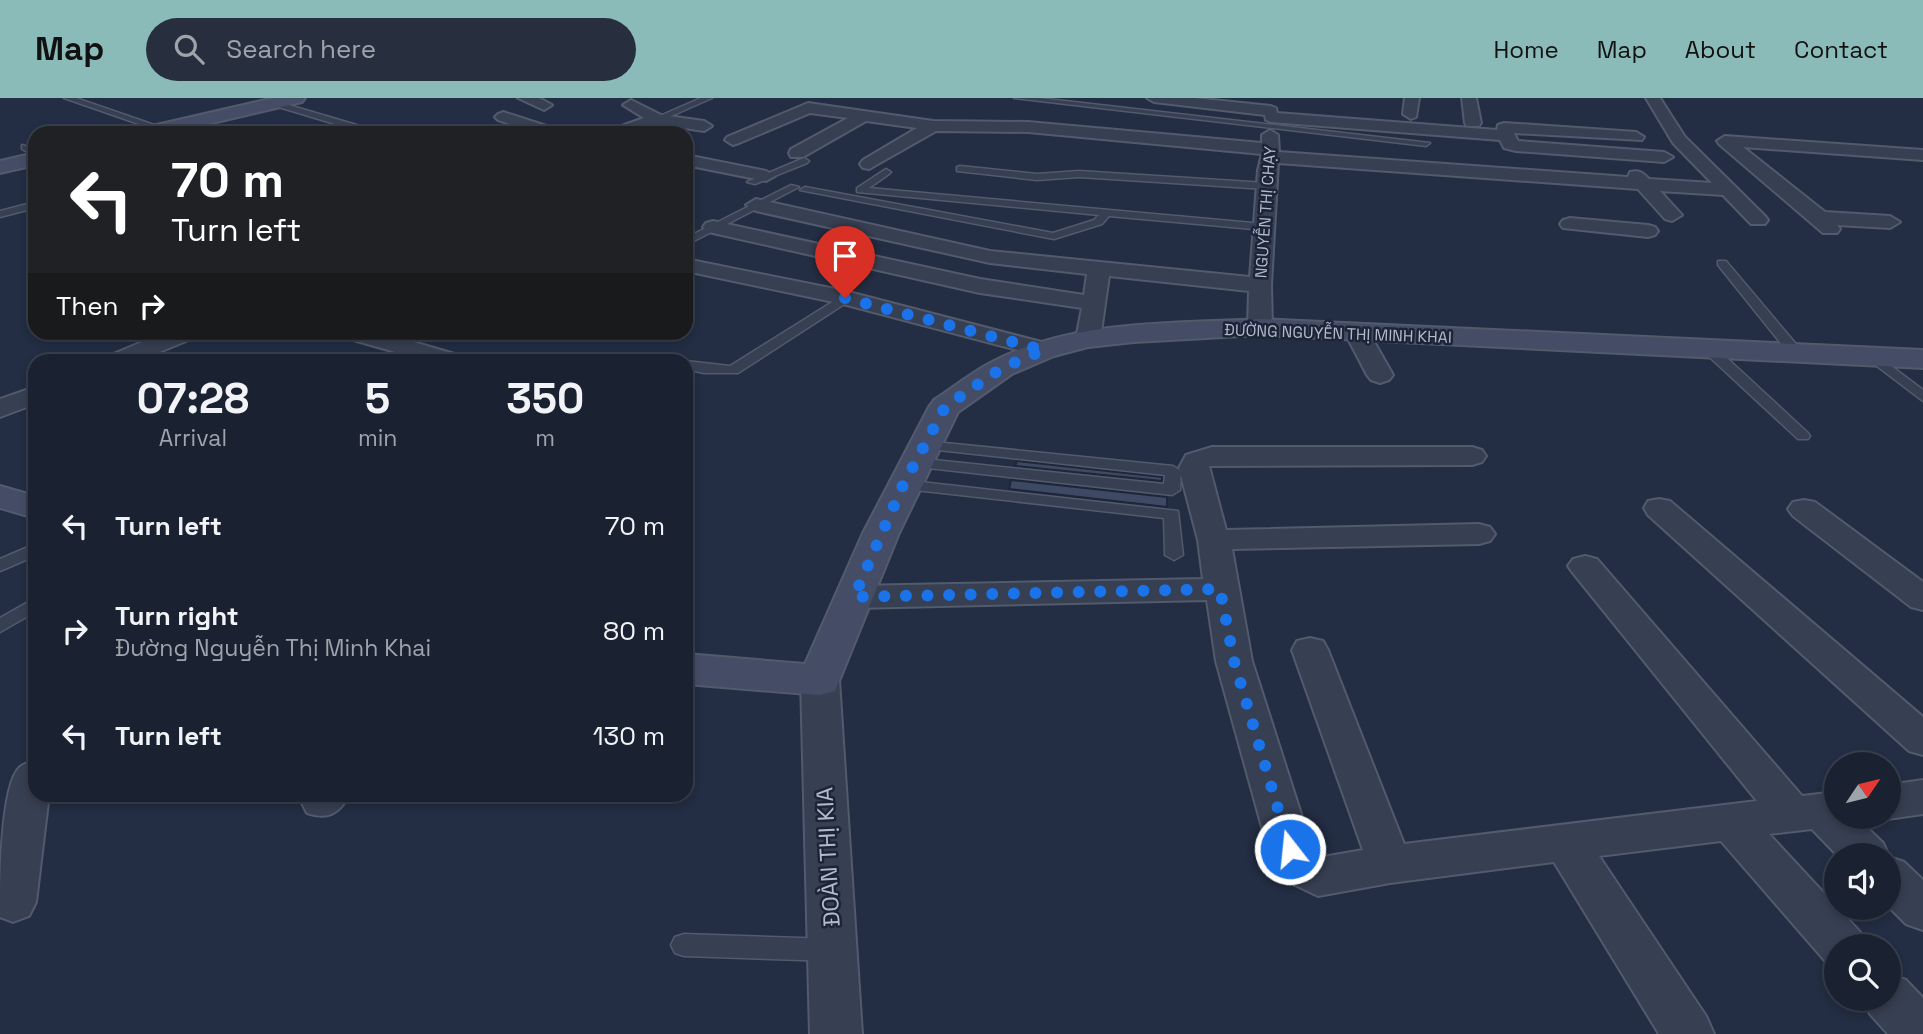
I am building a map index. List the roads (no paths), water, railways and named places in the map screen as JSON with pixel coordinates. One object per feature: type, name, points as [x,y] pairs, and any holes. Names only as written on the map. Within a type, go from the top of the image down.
[{"type":"main road","points":[[174,126],[285,99]]},
{"type":"main road","points":[[0,167],[28,154]]},
{"type":"main road","name":"ĐƯỜNG NGUYỄN THỊ MINH KHAI","points":[[820,680],[914,464],[945,407],[1002,368],[1044,350],[1088,339],[1134,334],[1260,327],[1923,359]]},
{"type":"main road","points":[[0,497],[28,505]]},
{"type":"main road","points":[[693,670],[820,680]]},
{"type":"street","points":[[525,98],[544,105]]},
{"type":"street","points":[[1154,98],[1272,113],[1507,136]]},
{"type":"street","points":[[1411,114],[1412,98]]},
{"type":"street","points":[[1469,98],[1473,123]]},
{"type":"street","points":[[1653,98],[1675,133],[1758,220]]},
{"type":"street","points":[[782,104],[933,126],[979,118],[1066,125],[1270,153],[1727,190]]},
{"type":"street","points":[[631,106],[657,119],[704,126]]},
{"type":"street","points":[[733,140],[808,108]]},
{"type":"street","name":"NGUYỄN THỊ CHẠY","points":[[1260,327],[1260,285],[1272,113]]},
{"type":"street","points":[[800,157],[864,116]]},
{"type":"street","points":[[503,117],[531,126]]},
{"type":"street","points":[[636,126],[657,119]]},
{"type":"street","points":[[869,164],[933,126]]},
{"type":"street","points":[[1664,157],[1516,146],[1510,144],[1504,128],[1639,135],[1675,133],[1710,139],[1923,155]]},
{"type":"street","points":[[1710,139],[1725,144],[1825,223],[1890,222]]},
{"type":"street","points":[[693,162],[759,179]]},
{"type":"street","points":[[1629,165],[1642,185],[1672,215]]},
{"type":"street","points":[[1542,177],[1566,218],[1648,230]]},
{"type":"street","points":[[757,205],[990,257],[1260,285]]},
{"type":"street","points":[[713,227],[980,286],[1094,303]]},
{"type":"street","points":[[693,266],[845,298],[1044,350]]},
{"type":"street","points":[[1088,339],[1098,269]]},
{"type":"street","points":[[1356,331],[1380,375]]},
{"type":"street","points":[[135,354],[169,340]]},
{"type":"street","points":[[379,340],[428,354]]},
{"type":"street","points":[[0,409],[28,398]]},
{"type":"street","points":[[1472,456],[1212,456],[1196,461],[1194,468],[1214,540],[1234,661],[1290,849],[1303,867],[1318,877],[1390,864],[1817,811]]},
{"type":"street","points":[[1659,508],[1923,740]]},
{"type":"street","points":[[1804,509],[1923,599]]},
{"type":"street","points":[[1214,540],[1479,534]]},
{"type":"street","points":[[1585,566],[1817,811],[1853,843]]},
{"type":"street","points":[[854,597],[1220,589]]},
{"type":"street","points":[[1310,650],[1390,864]]},
{"type":"street","name":"ĐOÀN THỊ KIA","points":[[820,680],[836,1034]]},
{"type":"street","points":[[13,902],[28,797]]},
{"type":"street","points":[[1901,800],[1923,797]]},
{"type":"street","points":[[1731,822],[1831,934]]},
{"type":"street","points":[[1565,842],[1688,1034]]},
{"type":"street","points":[[1901,889],[1923,910]]},
{"type":"street","points":[[1900,1011],[1922,1034]]},
{"type":"lane","points":[[68,98],[141,126]]},
{"type":"lane","points":[[657,119],[708,98]]},
{"type":"lane","points":[[1018,98],[1272,113],[1426,143]]},
{"type":"lane","points":[[285,99],[356,126]]},
{"type":"lane","points":[[759,179],[800,157]]},
{"type":"lane","points":[[960,169],[1037,177],[1079,174],[1266,186]]},
{"type":"lane","points":[[848,197],[886,172]]},
{"type":"lane","points":[[693,238],[757,205],[799,188],[1054,236],[1097,222],[1105,213]]},
{"type":"lane","points":[[860,190],[1264,227]]},
{"type":"lane","points":[[0,214],[28,207]]},
{"type":"lane","points":[[1722,263],[1796,353]]},
{"type":"lane","points":[[693,367],[733,370],[845,298]]},
{"type":"lane","points":[[1709,349],[1803,436]]},
{"type":"lane","points":[[1874,357],[1923,397]]},
{"type":"lane","points":[[914,464],[1173,471],[1174,555]]},
{"type":"lane","points":[[914,464],[1172,514]]},
{"type":"lane","points":[[0,566],[28,552]]},
{"type":"lane","points":[[0,626],[28,608]]},
{"type":"lane","points":[[684,945],[832,950]]}]
